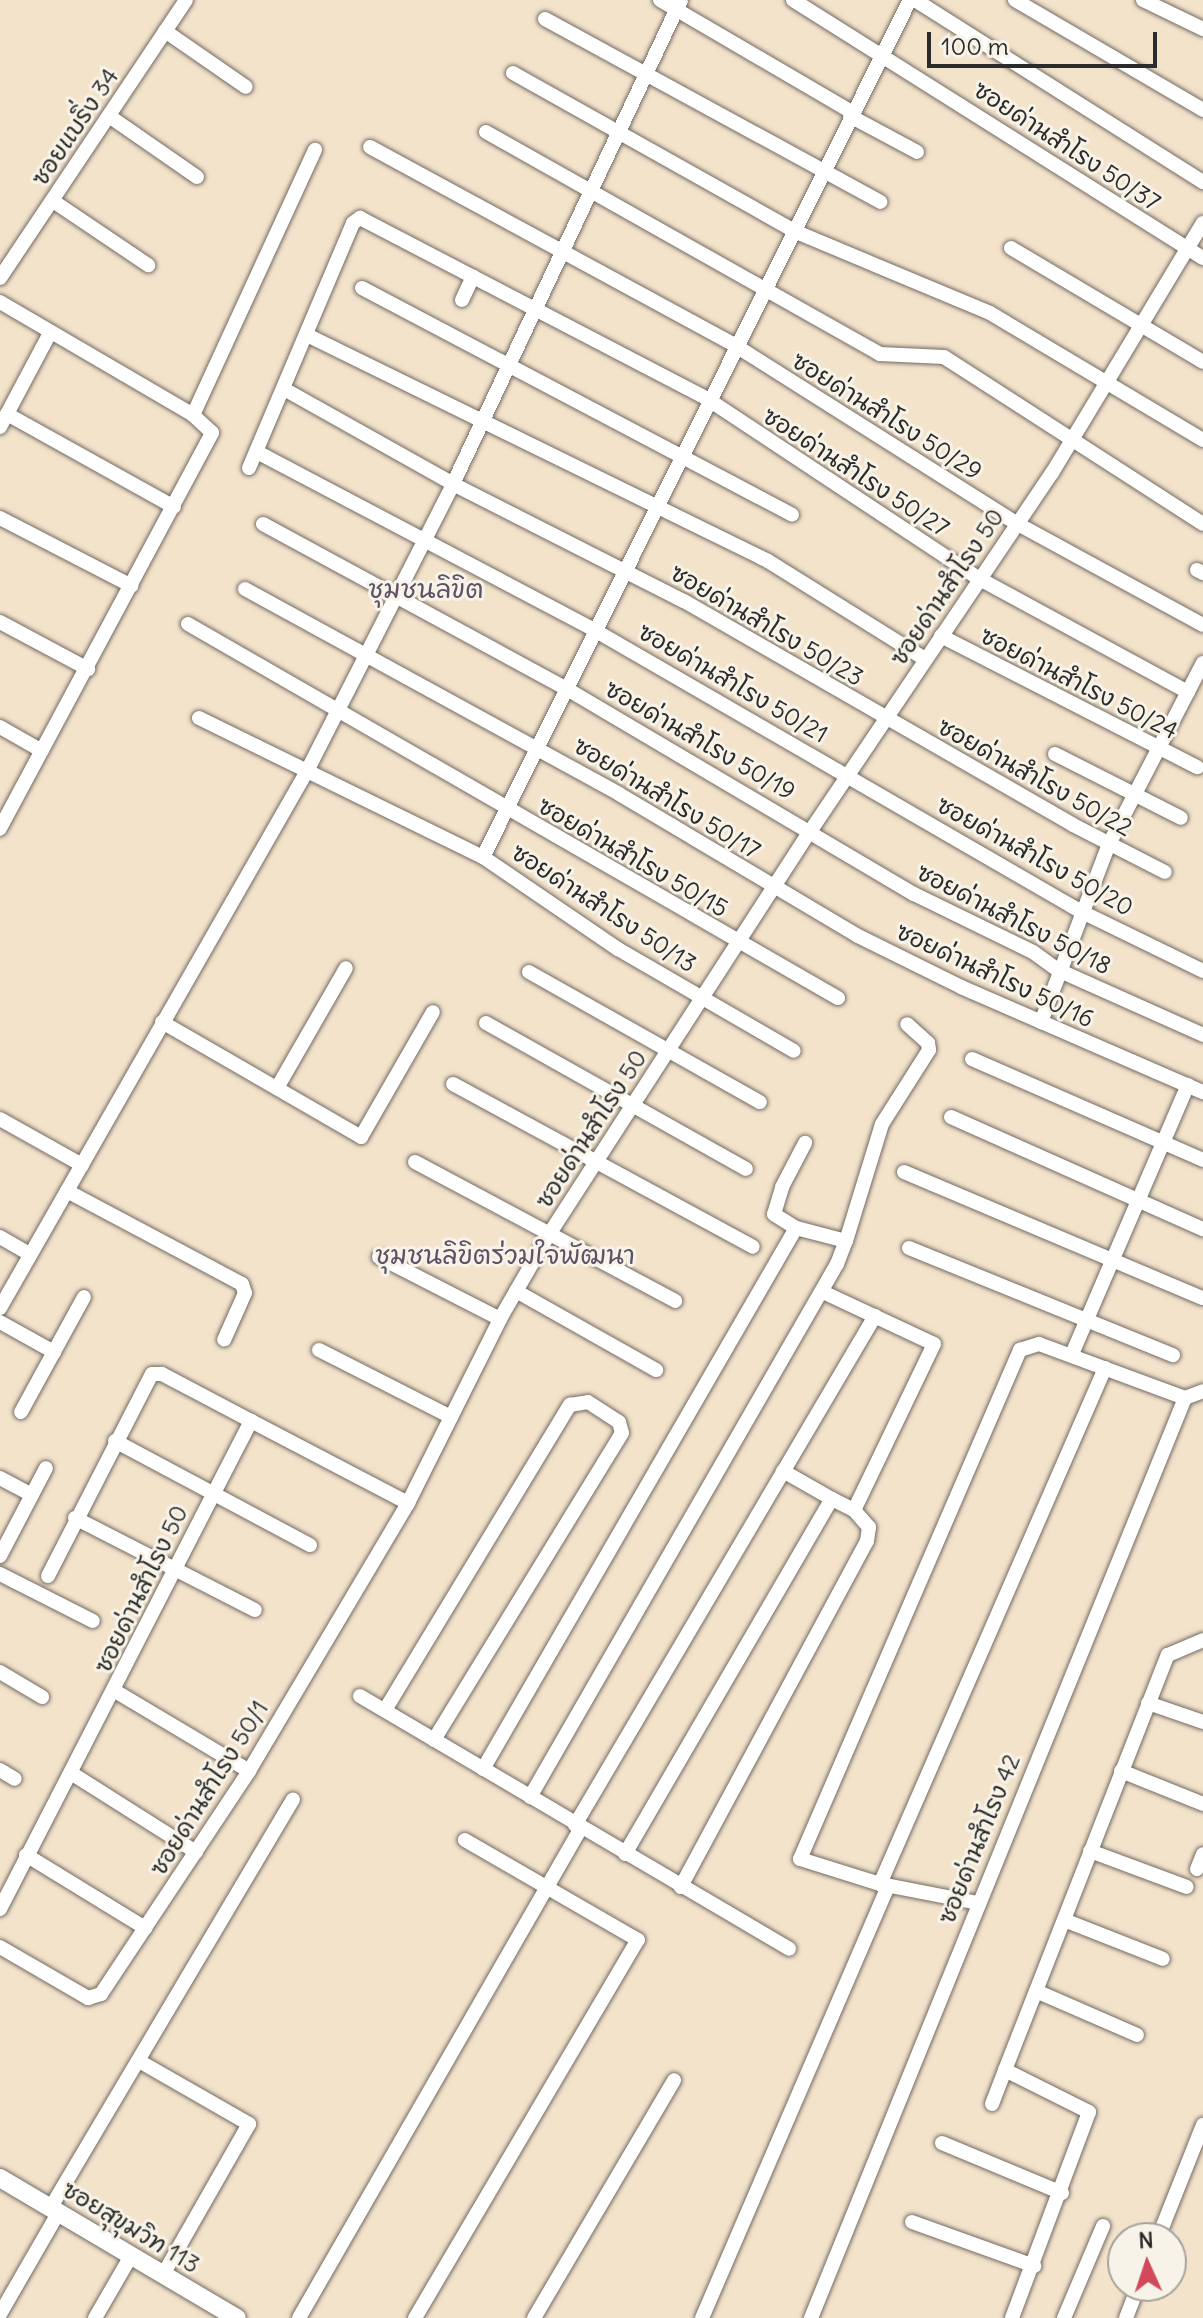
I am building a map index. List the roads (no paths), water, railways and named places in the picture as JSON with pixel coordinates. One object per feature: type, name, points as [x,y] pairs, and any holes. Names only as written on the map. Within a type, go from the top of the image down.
[{"type":"main road","name":"ซอยสุขุมวิท 113","points":[[0,2178],[163,2275],[213,2312],[237,2318]]},
{"type":"street","name":"ซอยแบริ่ง 34","points":[[0,278],[186,0]]},
{"type":"street","points":[[660,0],[679,5],[917,152]]},
{"type":"street","name":"ซอยด่านสำโรง 50/37","points":[[793,0],[1203,258]]},
{"type":"street","points":[[483,857],[822,171],[912,0],[1203,182]]},
{"type":"street","points":[[1015,0],[1203,110]]},
{"type":"street","points":[[1150,2],[1203,29]]},
{"type":"street","points":[[0,1308],[307,771],[453,484],[533,306],[679,5]]},
{"type":"street","points":[[545,19],[880,202]]},
{"type":"street","points":[[165,31],[246,87]]},
{"type":"street","points":[[513,73],[619,129],[794,231],[978,306],[1203,440]]},
{"type":"street","points":[[109,116],[197,177]]},
{"type":"street","points":[[486,132],[591,187],[880,354],[944,357],[1203,524]]},
{"type":"street","name":"ซอยด่านสำโรง 50/29","points":[[370,147],[563,248],[736,346],[1016,523],[1203,625]]},
{"type":"street","points":[[193,415],[315,150]]},
{"type":"street","points":[[53,201],[148,265]]},
{"type":"street","name":"ซอยด่านสำโรง 50/27","points":[[309,336],[353,223],[360,218],[709,400],[978,578],[1195,687]]},
{"type":"street","name":"ซอยด่านสำโรง 50","points":[[408,1503],[500,1319],[548,1236],[811,830],[1072,441],[1203,223]]},
{"type":"street","points":[[1011,248],[1203,362]]},
{"type":"street","points":[[462,300],[473,276]]},
{"type":"street","points":[[362,288],[792,515]]},
{"type":"street","points":[[0,302],[193,415],[212,433],[0,829]]},
{"type":"street","points":[[50,333],[4,421],[174,507]]},
{"type":"street","points":[[249,468],[309,336],[480,424],[768,561],[925,659]]},
{"type":"street","name":"ซอยด่านสำโรง 50/23","points":[[284,389],[453,484],[625,571],[886,718]]},
{"type":"street","name":"ซอยด่านสำโรง 50/21","points":[[257,452],[596,631],[848,774]]},
{"type":"street","points":[[0,518],[132,586]]},
{"type":"street","name":"ซอยด่านสำโรง 50/19","points":[[263,524],[567,689],[811,830]]},
{"type":"street","name":"ซอยด่านสำโรง 50/17","points":[[245,589],[368,653],[537,748],[774,887]]},
{"type":"street","points":[[0,622],[88,669]]},
{"type":"street","name":"ซอยด่านสำโรง 50/15","points":[[188,624],[838,998]]},
{"type":"street","name":"ซอยด่านสำโรง 50/24","points":[[941,636],[1197,767]]},
{"type":"street","points":[[1041,1022],[1080,911],[1109,844],[1157,749],[1195,687],[1203,663]]},
{"type":"street","name":"ซอยด่านสำโรง 50/13","points":[[199,718],[483,857],[618,949],[794,1051]]},
{"type":"street","name":"ซอยด่านสำโรง 50/22","points":[[886,718],[1109,844],[1165,872]]},
{"type":"street","points":[[0,727],[42,751]]},
{"type":"street","points":[[1055,754],[1181,818]]},
{"type":"street","name":"ซอยด่านสำโรง 50/20","points":[[848,774],[1080,911],[1203,971]]},
{"type":"street","name":"ซอยด่านสำโรง 50/18","points":[[811,830],[914,894],[1033,952],[1058,970],[1203,1035]]},
{"type":"street","name":"ซอยด่านสำโรง 50/16","points":[[774,887],[858,936],[1041,1022],[1203,1092]]},
{"type":"street","points":[[277,1088],[346,968]]},
{"type":"street","points":[[529,972],[760,1102]]},
{"type":"street","points":[[162,1022],[361,1137],[433,1012]]},
{"type":"street","points":[[486,1023],[632,1108],[746,1169]]},
{"type":"street","points":[[530,1797],[825,1293],[846,1241],[882,1124],[929,1050],[928,1043],[907,1024]]},
{"type":"street","points":[[972,1059],[1203,1160]]},
{"type":"street","points":[[453,1084],[595,1164],[753,1247]]},
{"type":"street","points":[[1072,1354],[1188,1085]]},
{"type":"street","points":[[951,1117],[1203,1229]]},
{"type":"street","points":[[0,1119],[82,1165]]},
{"type":"street","points":[[805,1143],[774,1211],[780,1221],[796,1228],[846,1241]]},
{"type":"street","points":[[415,1162],[548,1236],[675,1301]]},
{"type":"street","points":[[904,1172],[1203,1298]]},
{"type":"street","points":[[67,1191],[242,1284],[245,1293],[224,1340]]},
{"type":"street","points":[[483,1769],[796,1228]]},
{"type":"street","points":[[0,1237],[30,1254]]},
{"type":"street","points":[[909,1248],[1173,1355]]},
{"type":"street","points":[[379,1257],[500,1319]]},
{"type":"street","points":[[516,1291],[656,1370]]},
{"type":"street","points":[[825,1293],[931,1339],[934,1351],[854,1510]]},
{"type":"street","points":[[21,1412],[84,1297]]},
{"type":"street","points":[[299,2318],[499,1964],[548,1888],[578,1826],[875,1316]]},
{"type":"street","points":[[0,1322],[54,1352]]},
{"type":"street","points":[[978,1903],[884,1885],[800,1859],[1020,1350],[1039,1344],[1185,1398],[1203,1391]]},
{"type":"street","points":[[319,1350],[451,1417]]},
{"type":"street","points":[[702,2318],[1105,1368]]},
{"type":"street","points":[[48,1576],[147,1379],[156,1373],[408,1503]]},
{"type":"street","name":"ซอยด่านสำโรง 42","points":[[811,2318],[1185,1398]]},
{"type":"street","points":[[385,1710],[570,1405],[588,1402],[619,1422],[622,1433],[434,1740]]},
{"type":"street","name":"ซอยด่านสำโรง 50","points":[[0,1909],[115,1691],[251,1421]]},
{"type":"street","points":[[115,1441],[310,1545]]},
{"type":"street","points":[[0,1556],[46,1468]]},
{"type":"street","points":[[681,1887],[867,1541],[869,1527],[854,1510],[783,1471]]},
{"type":"street","points":[[0,1478],[32,1495]]},
{"type":"street","points":[[625,1854],[832,1499]]},
{"type":"street","name":"ซอยด่านสำโรง 50/1","points":[[0,1947],[95,1998],[249,1771],[408,1503]]},
{"type":"street","points":[[75,1518],[255,1610]]},
{"type":"street","points":[[0,1574],[93,1621]]},
{"type":"street","points":[[992,2104],[1168,1655],[1203,1640]]},
{"type":"street","points":[[0,1672],[42,1697]]},
{"type":"street","points":[[115,1691],[249,1771]]},
{"type":"street","points":[[360,1696],[789,1949]]},
{"type":"street","points":[[1148,1703],[1203,1722]]},
{"type":"street","points":[[0,1770],[15,1779]]},
{"type":"street","points":[[1121,1771],[1203,1804]]},
{"type":"street","points":[[71,1773],[196,1852]]},
{"type":"street","points":[[0,2314],[139,2061],[293,1800]]},
{"type":"street","points":[[415,2318],[638,1940],[465,1840]]},
{"type":"street","points":[[1090,1851],[1187,1887]]},
{"type":"street","points":[[1197,1869],[1203,1854]]},
{"type":"street","points":[[26,1855],[145,1928]]},
{"type":"street","points":[[1064,1920],[1163,1959]]},
{"type":"street","points":[[1036,1991],[1137,2035]]},
{"type":"street","points":[[139,2061],[246,2121],[250,2129],[163,2275]]},
{"type":"street","points":[[1005,2070],[1089,2112],[1062,2193],[1012,2318]]},
{"type":"street","points":[[534,2318],[674,2080]]},
{"type":"street","points":[[1164,2222],[1203,2125]]},
{"type":"street","points":[[942,2143],[1062,2193]]},
{"type":"street","points":[[912,2222],[1034,2266]]},
{"type":"street","points":[[1064,2318],[1103,2226]]},
{"type":"street","points":[[95,2318],[131,2256]]},
{"type":"district","name":"ชุมชนลิขิต","points":[[426,589]]},
{"type":"district","name":"ชุมชนลิขิตร่วมใจพัฒนา","points":[[505,1255]]}]
